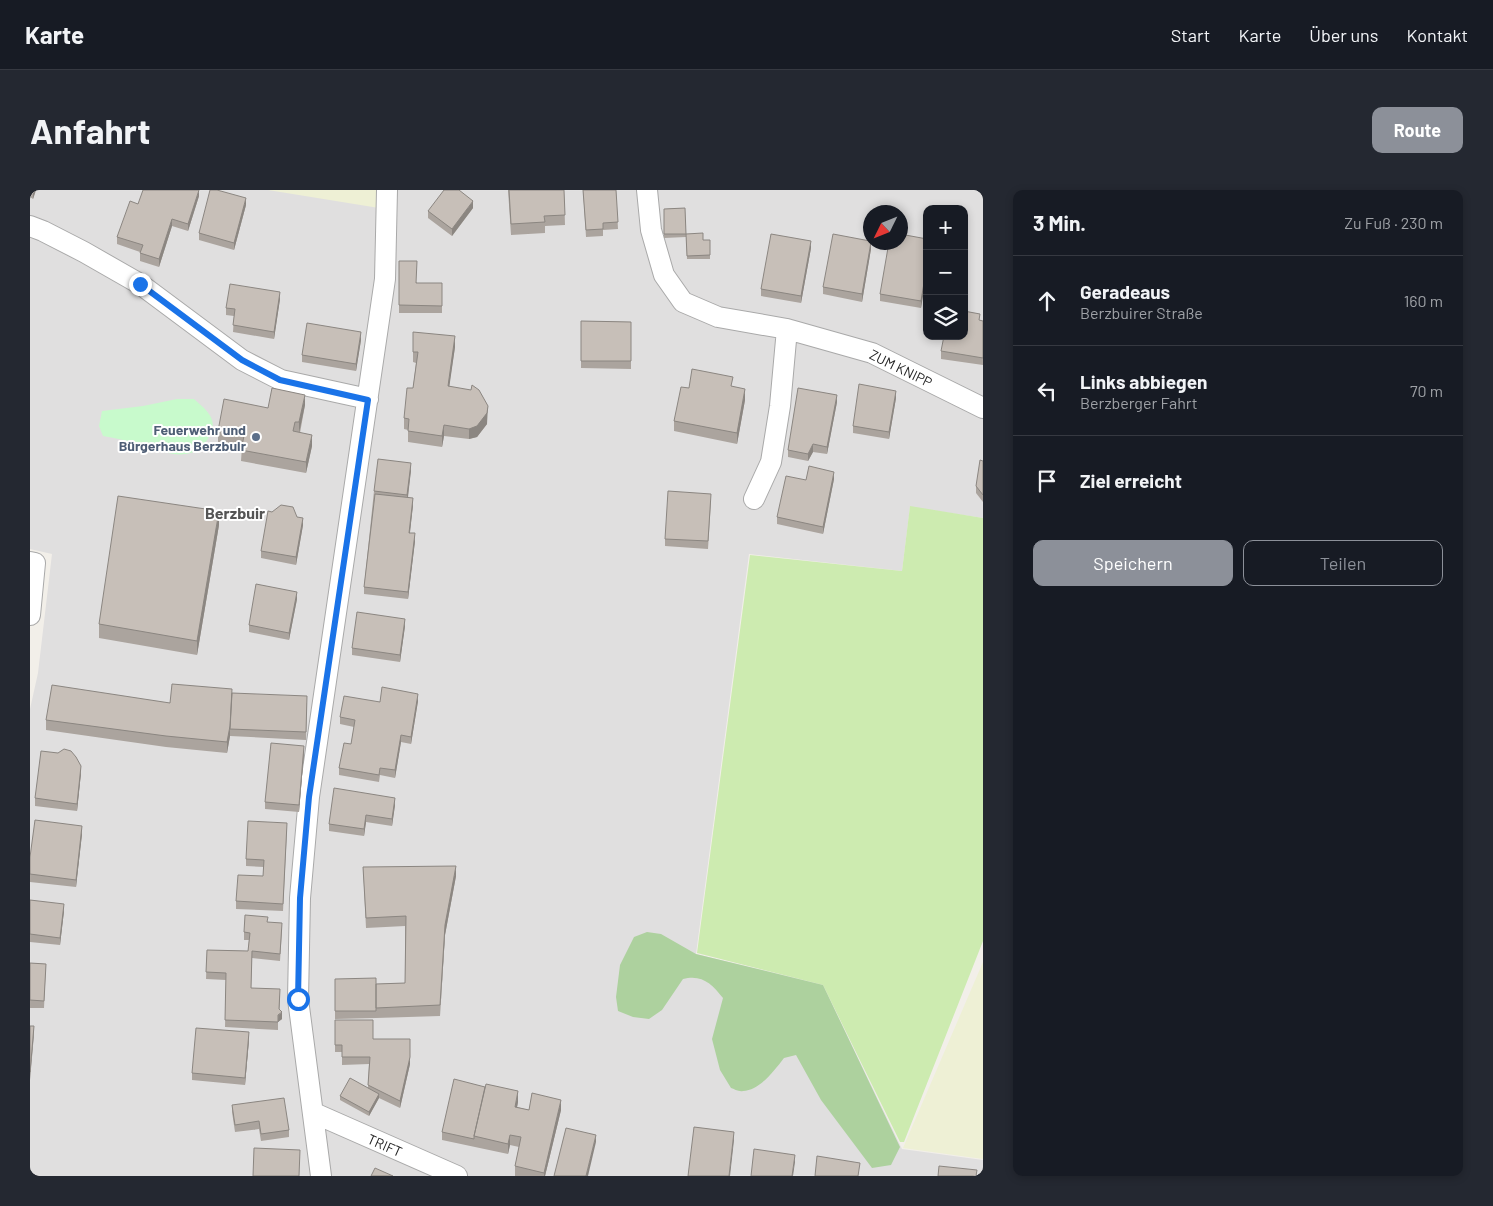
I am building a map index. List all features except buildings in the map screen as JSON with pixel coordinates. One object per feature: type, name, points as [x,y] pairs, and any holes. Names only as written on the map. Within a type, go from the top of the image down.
[{"type":"street","points":[[321,1176],[298,999],[300,898],[309,797],[385,279],[387,190]]},
{"type":"street","name":"ZUM KNIPP","points":[[647,190],[651,230],[664,275],[683,302],[718,317],[787,329],[872,352],[983,408]]},
{"type":"street","points":[[30,226],[84,252],[140,284],[242,360],[280,380],[368,400]]},
{"type":"street","points":[[754,500],[771,462],[780,406],[787,329]]},
{"type":"street","points":[[30,615],[33,563]]},
{"type":"street","name":"TRIFT","points":[[314,1113],[457,1176]]},
{"type":"shaded area","points":[[30,190],[983,190],[983,518],[910,507],[902,571],[749,554],[696,954],[823,985],[902,1149],[983,1160],[983,1176],[30,1176],[30,709],[38,673],[52,554],[30,549]]},
{"type":"green space","points":[[268,190],[379,190],[379,208]]},
{"type":"green space","points":[[177,399],[194,399],[206,410],[213,423],[211,433],[205,443],[197,450],[189,453],[171,453],[103,436],[99,426],[102,411],[143,406]]},
{"type":"green space","points":[[910,506],[983,518],[983,941],[904,1142],[900,1142],[823,985],[697,953],[750,555],[902,571]]},
{"type":"green space","points":[[647,932],[661,934],[696,954],[823,985],[900,1147],[891,1165],[872,1168],[821,1100],[796,1055],[784,1058],[761,1084],[749,1090],[738,1091],[731,1088],[720,1070],[712,1039],[723,998],[706,981],[696,978],[683,979],[662,1010],[649,1019],[633,1017],[618,1011],[616,997],[620,965],[634,937]]},
{"type":"green space","points":[[983,962],[983,1159],[903,1148]]},
{"type":"place","name":"Feuerwehr und Bürgerhaus Berzbuir","points":[[256,437]]},
{"type":"district","name":"Berzbuir","points":[[235,512]]},
{"type":"route","points":[[140,284],[242,360],[280,380],[368,400],[309,797],[300,898],[298,999]]}]
